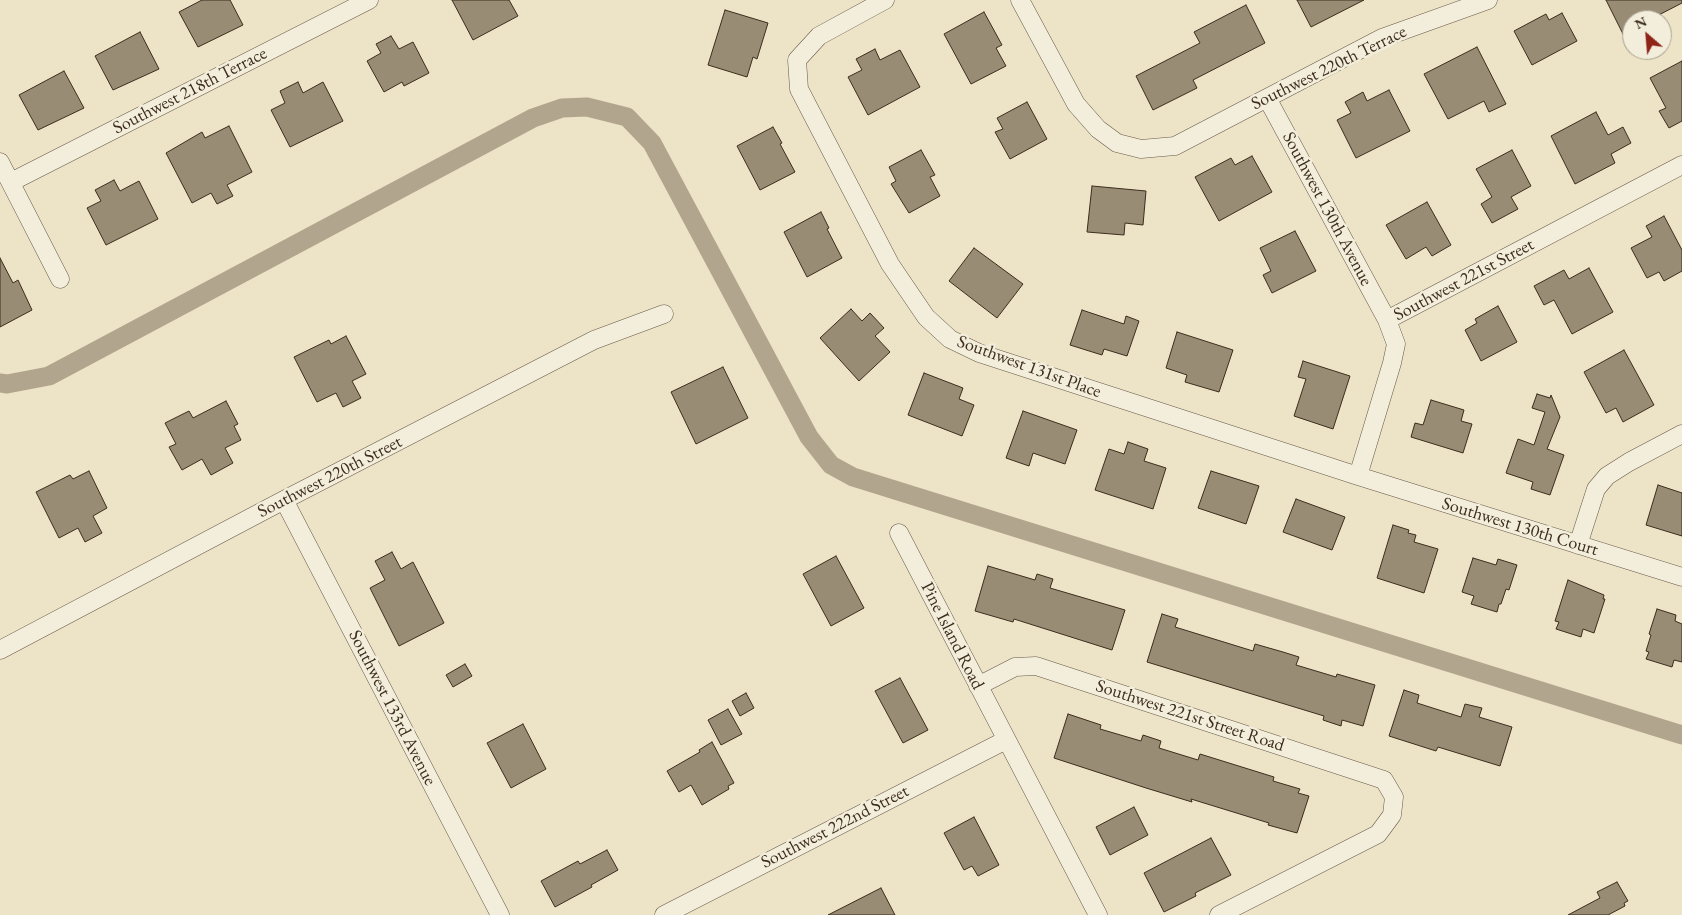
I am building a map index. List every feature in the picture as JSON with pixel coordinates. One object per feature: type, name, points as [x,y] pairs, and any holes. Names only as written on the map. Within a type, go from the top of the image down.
[{"type":"street","name":"Southwest 218th Terrace","points":[[11,182],[369,0]]},
{"type":"street","name":"Southwest 131st Place","points":[[885,0],[819,36],[797,60],[799,90],[890,264],[926,317],[950,339],[979,353],[1358,476]]},
{"type":"street","name":"Southwest 220th Terrace","points":[[1020,0],[1076,104],[1098,129],[1117,143],[1141,149],[1175,146],[1382,38],[1488,0]]},
{"type":"street","name":"Southwest 130th Avenue","points":[[1267,98],[1387,320]]},
{"type":"street","points":[[0,162],[60,279]]},
{"type":"street","name":"Southwest 221st Street","points":[[1358,476],[1396,344],[1387,320],[1682,165]]},
{"type":"street","name":"Southwest 220th Street","points":[[0,650],[284,500],[594,340],[664,314]]},
{"type":"street","points":[[1578,545],[1596,489],[1607,476],[1682,434]]},
{"type":"street","name":"Southwest 130th Court","points":[[1358,476],[1682,577]]},
{"type":"street","name":"Southwest 133rd Avenue","points":[[284,500],[500,915]]},
{"type":"street","name":"Pine Island Road","points":[[899,533],[1098,915]]},
{"type":"street","name":"Southwest 221st Street Road","points":[[978,686],[1015,667],[1036,666],[1384,780],[1394,797],[1392,815],[1378,834],[1219,915]]},
{"type":"street","name":"Southwest 222nd Street","points":[[664,915],[1006,740]]},
{"type":"building","points":[[202,0],[230,0],[243,25],[198,47],[179,12]]},
{"type":"building","points":[[452,0],[509,0],[518,16],[473,40]]},
{"type":"building","points":[[1297,0],[1364,0],[1311,27]]},
{"type":"building","points":[[1606,0],[1682,0],[1682,3],[1668,10],[1622,10],[1622,32]]},
{"type":"building","points":[[1246,5],[1265,43],[1193,80],[1197,88],[1153,110],[1136,76],[1200,43],[1194,32]]},
{"type":"building","points":[[725,10],[768,23],[757,59],[753,57],[747,77],[708,65]]},
{"type":"building","points":[[984,12],[1002,45],[996,48],[1006,66],[971,84],[944,34]]},
{"type":"building","points":[[1562,13],[1577,41],[1532,65],[1514,31],[1546,14],[1549,20]]},
{"type":"building","points":[[140,32],[159,69],[113,90],[95,56]]},
{"type":"building","points":[[391,36],[399,49],[413,42],[429,73],[404,86],[402,82],[384,92],[367,61],[381,53],[376,44]]},
{"type":"building","points":[[1477,47],[1506,104],[1489,112],[1484,101],[1448,119],[1424,74]]},
{"type":"building","points":[[875,49],[880,60],[900,50],[920,87],[868,115],[848,77],[862,70],[856,59]]},
{"type":"building","points":[[1682,61],[1682,121],[1669,128],[1659,111],[1666,108],[1650,78]]},
{"type":"building","points":[[64,71],[84,108],[38,130],[19,95]]},
{"type":"building","points":[[298,82],[303,93],[323,82],[343,121],[290,147],[271,110],[285,103],[280,91]]},
{"type":"building","points":[[1389,90],[1410,131],[1356,158],[1337,120],[1351,113],[1345,102],[1363,92],[1367,101]]},
{"type":"building","points":[[1027,102],[1047,139],[1010,159],[995,132],[1003,129],[997,118]]},
{"type":"building","points":[[1596,112],[1608,135],[1623,127],[1631,143],[1611,154],[1615,163],[1575,184],[1551,136]]},
{"type":"building","points":[[229,126],[252,172],[227,185],[233,196],[217,204],[211,193],[192,203],[166,153],[202,132],[205,138]]},
{"type":"building","points":[[773,127],[795,172],[760,190],[737,146]]},
{"type":"building","points":[[921,150],[935,175],[930,177],[940,196],[909,213],[891,184],[896,181],[889,167]]},
{"type":"building","points":[[1512,150],[1531,186],[1511,197],[1518,209],[1492,223],[1481,204],[1492,197],[1476,169]]},
{"type":"building","points":[[1252,156],[1272,192],[1219,221],[1195,177],[1231,158],[1235,165]]},
{"type":"building","points":[[114,180],[120,191],[139,181],[158,219],[106,245],[87,208],[101,201],[95,190]]},
{"type":"building","points":[[1092,186],[1146,191],[1143,225],[1125,223],[1124,235],[1087,232]]},
{"type":"building","points":[[1427,202],[1451,245],[1432,256],[1426,247],[1406,259],[1386,225]]},
{"type":"building","points":[[821,212],[829,228],[827,229],[842,258],[807,277],[784,232]]},
{"type":"building","points":[[1664,216],[1682,250],[1682,271],[1664,281],[1659,272],[1647,278],[1631,248],[1652,237],[1646,226]]},
{"type":"building","points":[[1295,231],[1316,271],[1272,293],[1263,275],[1271,271],[1260,248]]},
{"type":"building","points":[[974,248],[1023,284],[997,318],[949,281]]},
{"type":"building","points":[[0,258],[13,283],[18,280],[32,310],[0,327]]},
{"type":"building","points":[[1589,268],[1613,312],[1572,334],[1554,300],[1544,305],[1534,286],[1564,270],[1569,279]]},
{"type":"building","points":[[1498,306],[1517,342],[1481,361],[1465,330],[1477,323],[1475,319]]},
{"type":"building","points":[[851,309],[862,321],[870,313],[884,328],[875,336],[890,352],[859,381],[820,338]]},
{"type":"building","points":[[1082,310],[1124,324],[1126,316],[1139,321],[1127,356],[1104,349],[1102,355],[1070,345]]},
{"type":"building","points":[[1177,332],[1233,350],[1219,392],[1185,382],[1187,375],[1166,368]]},
{"type":"building","points":[[346,336],[366,374],[352,381],[361,398],[343,407],[336,393],[317,402],[294,357],[329,340],[331,344]]},
{"type":"building","points":[[1624,350],[1654,405],[1623,422],[1616,408],[1606,413],[1584,372]]},
{"type":"building","points":[[1303,361],[1350,376],[1333,429],[1294,416],[1306,379],[1298,377]]},
{"type":"building","points":[[723,367],[748,418],[696,444],[671,392]]},
{"type":"building","points":[[924,373],[963,388],[959,399],[974,405],[962,436],[908,415]]},
{"type":"building","points":[[1537,394],[1550,398],[1551,395],[1560,417],[1547,449],[1564,455],[1550,495],[1531,489],[1533,482],[1506,473],[1518,439],[1534,445],[1545,412],[1532,408]]},
{"type":"building","points":[[1431,400],[1464,410],[1461,421],[1472,424],[1463,453],[1411,437],[1415,423],[1423,425]]},
{"type":"building","points":[[226,401],[238,424],[234,426],[241,440],[225,448],[233,463],[211,475],[202,459],[182,470],[169,447],[176,444],[165,423],[189,411],[193,418]]},
{"type":"building","points":[[1023,411],[1077,430],[1065,464],[1033,453],[1029,466],[1006,458]]},
{"type":"building","points":[[1128,442],[1148,449],[1144,461],[1166,468],[1153,509],[1095,490],[1109,449],[1124,454]]},
{"type":"building","points":[[89,471],[107,508],[93,516],[102,533],[85,542],[78,528],[59,538],[36,492],[70,475],[73,479]]},
{"type":"building","points":[[1211,471],[1259,486],[1246,524],[1198,508]]},
{"type":"building","points":[[1658,485],[1682,493],[1682,536],[1646,525]]},
{"type":"building","points":[[1296,499],[1345,517],[1332,550],[1283,532]]},
{"type":"building","points":[[1393,525],[1409,530],[1408,533],[1416,535],[1414,542],[1438,549],[1424,593],[1377,578]]},
{"type":"building","points":[[392,552],[401,569],[413,562],[444,623],[399,646],[370,588],[385,580],[375,561]]},
{"type":"building","points":[[836,556],[864,608],[831,626],[803,574]]},
{"type":"building","points":[[1473,558],[1496,565],[1498,559],[1517,565],[1509,590],[1506,589],[1497,612],[1471,604],[1474,596],[1462,592]]},
{"type":"building","points":[[988,566],[1035,580],[1037,574],[1053,579],[1050,588],[1125,610],[1112,650],[1014,619],[1013,622],[975,611]]},
{"type":"building","points":[[1568,580],[1604,595],[1603,599],[1605,599],[1594,633],[1583,629],[1581,637],[1556,629],[1559,622],[1555,621]]},
{"type":"building","points":[[1657,609],[1676,615],[1675,621],[1682,624],[1682,662],[1674,660],[1672,667],[1646,659],[1649,652],[1646,651],[1651,635],[1649,634]]},
{"type":"building","points":[[1162,614],[1178,619],[1175,627],[1253,651],[1255,644],[1283,652],[1299,657],[1296,665],[1336,677],[1337,674],[1375,685],[1363,726],[1342,720],[1341,726],[1323,720],[1324,716],[1147,662]]},
{"type":"building","points":[[465,664],[472,676],[453,687],[446,675]]},
{"type":"building","points":[[900,678],[928,730],[903,743],[875,691]]},
{"type":"building","points":[[1404,690],[1419,695],[1417,703],[1461,717],[1465,704],[1482,708],[1479,717],[1512,727],[1500,766],[1438,747],[1436,751],[1389,736]]},
{"type":"building","points":[[746,693],[754,708],[740,716],[732,701]]},
{"type":"building","points":[[728,709],[742,734],[721,745],[708,720]]},
{"type":"building","points":[[1068,714],[1101,725],[1100,729],[1141,741],[1143,735],[1161,741],[1159,748],[1198,760],[1200,754],[1274,777],[1273,781],[1300,789],[1298,793],[1309,796],[1297,833],[1191,799],[1192,802],[1146,788],[1054,758]]},
{"type":"building","points":[[523,724],[546,769],[511,788],[487,743]]},
{"type":"building","points":[[712,742],[734,783],[728,786],[729,789],[702,805],[691,785],[679,792],[667,771],[700,752],[699,750]]},
{"type":"building","points":[[1134,807],[1148,835],[1110,855],[1096,827]]},
{"type":"building","points":[[974,817],[999,865],[978,876],[972,866],[964,870],[944,833]]},
{"type":"building","points":[[1211,838],[1231,875],[1195,893],[1196,896],[1164,912],[1144,873]]},
{"type":"building","points":[[607,850],[618,870],[555,907],[541,881],[578,861],[580,864]]},
{"type":"building","points":[[1617,882],[1628,901],[1624,903],[1625,906],[1608,915],[1568,915],[1600,898],[1597,892]]},
{"type":"building","points":[[881,888],[895,915],[828,915]]},
{"type":"waterway","points":[[0,383],[7,384],[49,376],[533,118],[562,108],[587,107],[627,117],[652,143],[809,437],[831,465],[853,477],[1682,735]]}]
